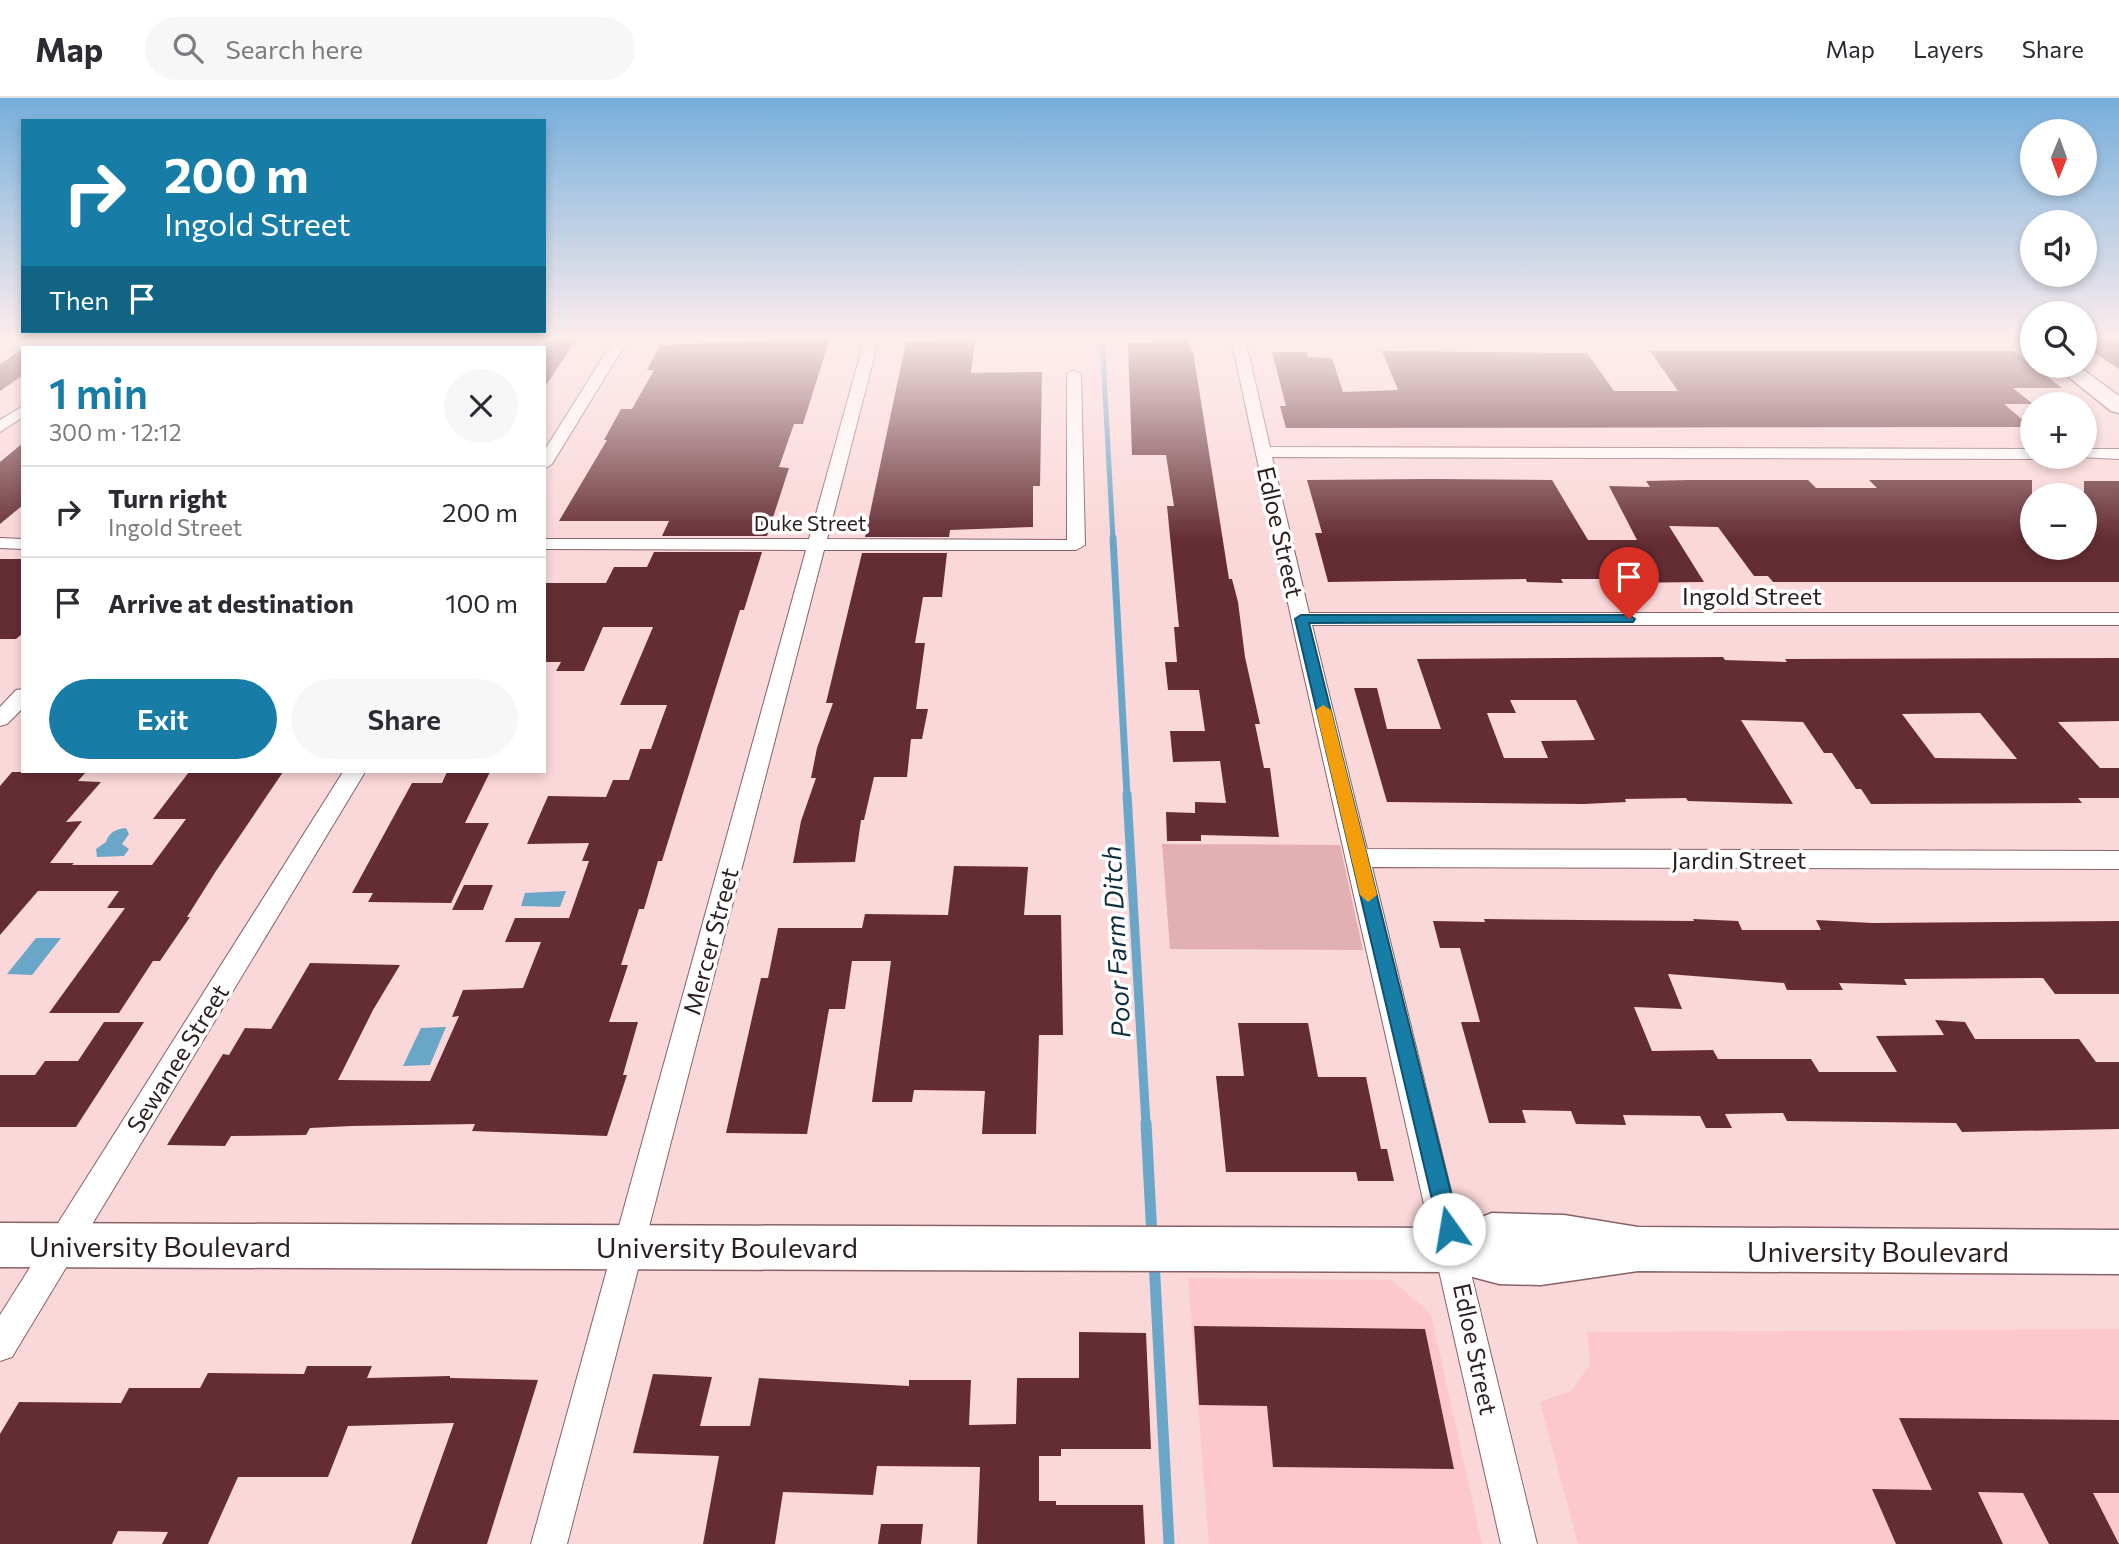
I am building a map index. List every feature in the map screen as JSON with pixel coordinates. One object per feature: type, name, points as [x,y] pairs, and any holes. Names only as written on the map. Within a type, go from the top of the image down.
[{"type":"street","points":[[546,461],[580,405]]},
{"type":"street","name":"Mercer Street","points":[[548,1544],[854,405]]},
{"type":"street","name":"Duke Street","points":[[546,544],[1076,545],[1074,405]]},
{"type":"street","name":"Edloe Street","points":[[1252,405],[1301,619],[1454,1250],[1519,1544]]},
{"type":"street","points":[[0,427],[21,411]]},
{"type":"street","points":[[1262,452],[2020,454]]},
{"type":"street","points":[[2097,454],[2119,454]]},
{"type":"street","points":[[0,544],[21,544]]},
{"type":"street","name":"Ingold Street","points":[[1301,619],[2119,619]]},
{"type":"street","points":[[0,719],[21,697]]},
{"type":"street","name":"Sewanee Street","points":[[0,1345],[353,773]]},
{"type":"street","name":"Jardin Street","points":[[1359,858],[2119,860]]},
{"type":"street","name":"University Boulevard","points":[[0,1245],[1454,1250],[1499,1262],[1541,1263],[1638,1249],[2119,1252]]},
{"type":"shaded area","points":[[1162,844],[1340,845],[1363,950],[1170,949]]},
{"type":"shaded area","points":[[1188,1278],[1392,1280],[1431,1314],[1482,1544],[1209,1544]]},
{"type":"shaded area","points":[[2119,1329],[2119,1544],[1578,1544],[1540,1402],[1571,1391],[1590,1365],[1587,1332]]},
{"type":"water","points":[[126,828],[129,834],[122,844],[129,849],[124,856],[97,857],[96,849],[106,842],[111,833]]},
{"type":"water","points":[[566,891],[560,907],[521,906],[525,893]]},
{"type":"water","points":[[36,938],[61,938],[32,975],[7,974]]},
{"type":"water","points":[[446,1027],[430,1065],[403,1066],[421,1028]]},
{"type":"building","points":[[634,405],[809,405],[803,424],[794,424],[779,467],[789,468],[767,536],[662,536],[669,521],[559,521],[607,440],[604,440],[621,409],[632,409]]},
{"type":"building","points":[[893,405],[1041,405],[1040,486],[1033,486],[1033,527],[950,530],[949,537],[865,537]]},
{"type":"building","points":[[1130,405],[1202,405],[1229,579],[1232,579],[1238,602],[1245,657],[1260,724],[1255,724],[1264,768],[1270,768],[1279,837],[1201,835],[1201,841],[1167,841],[1166,812],[1195,813],[1195,802],[1226,803],[1220,761],[1173,762],[1170,731],[1205,731],[1199,690],[1168,690],[1165,662],[1177,662],[1174,627],[1179,627],[1167,506],[1174,506],[1166,455],[1132,455]]},
{"type":"building","points":[[2006,405],[2020,418],[2020,427],[1286,428],[1280,406]]},
{"type":"building","points":[[21,445],[21,507],[0,524],[0,462]]},
{"type":"building","points":[[1307,480],[1552,480],[1588,540],[1637,540],[1609,486],[1650,487],[1646,481],[1808,480],[1816,488],[1877,488],[1869,480],[2032,480],[2032,483],[2020,483],[2020,560],[2097,560],[2097,483],[2084,481],[2119,481],[2119,582],[1773,582],[1768,576],[1754,576],[1718,527],[1669,526],[1704,582],[1616,583],[1614,579],[1561,579],[1563,583],[1527,582],[1526,579],[1328,582],[1315,533],[1322,533]]},
{"type":"building","points":[[654,552],[762,552],[744,610],[740,610],[662,861],[658,861],[644,909],[639,909],[621,965],[628,965],[609,1022],[638,1022],[623,1075],[627,1075],[607,1136],[472,1131],[475,1124],[351,1126],[310,1128],[306,1135],[231,1136],[225,1146],[167,1145],[223,1054],[229,1055],[245,1028],[271,1029],[310,963],[400,965],[373,1010],[338,1080],[430,1081],[459,1016],[452,1017],[463,990],[523,988],[541,942],[505,942],[515,918],[569,918],[589,861],[582,861],[589,843],[527,844],[548,796],[606,797],[613,780],[629,780],[640,749],[651,749],[667,705],[620,705],[653,627],[603,627],[584,671],[556,671],[561,662],[546,662],[546,583],[606,583],[614,567],[647,567]]},
{"type":"building","points":[[862,553],[947,553],[942,597],[923,597],[915,643],[925,643],[916,709],[928,709],[922,739],[911,739],[907,777],[874,777],[864,820],[861,820],[855,862],[793,863],[801,821],[816,778],[811,778],[817,748],[833,703],[826,703]]},
{"type":"building","points":[[0,559],[21,559],[21,635],[16,639],[0,639]]},
{"type":"building","points":[[1723,657],[1725,660],[1787,662],[1785,659],[2119,658],[2119,721],[2058,722],[2100,768],[2119,768],[2119,798],[2078,798],[2082,803],[1871,804],[1861,789],[1856,789],[1832,753],[1824,753],[1803,722],[1741,720],[1793,804],[1688,801],[1686,798],[1625,799],[1626,802],[1584,804],[1387,802],[1354,688],[1377,688],[1387,729],[1441,729],[1417,659]],"holes":[[[1510,700],[1576,700],[1595,740],[1541,741],[1548,758],[1504,758],[1487,713],[1516,713]],[[1980,713],[2017,759],[1935,758],[1902,714]]]},
{"type":"building","points":[[12,772],[85,773],[78,781],[101,782],[66,822],[82,821],[50,863],[152,865],[186,819],[153,819],[188,773],[282,773],[187,917],[190,917],[160,961],[153,961],[119,1013],[49,1013],[125,908],[107,908],[119,891],[38,891],[0,935],[0,786]]},
{"type":"building","points":[[447,773],[490,773],[465,823],[489,823],[451,903],[368,902],[373,893],[352,893],[412,783],[442,783]]},
{"type":"building","points":[[954,866],[1028,867],[1024,915],[1061,915],[1063,1035],[1039,1035],[1036,1134],[982,1134],[985,1091],[914,1090],[912,1102],[872,1102],[891,961],[852,961],[845,1009],[829,1009],[807,1134],[726,1133],[761,978],[768,978],[778,928],[862,928],[865,914],[948,915]]},
{"type":"building","points":[[464,885],[493,885],[483,910],[452,910]]},
{"type":"building","points":[[1484,919],[1694,921],[1693,919],[1738,921],[1742,930],[1821,930],[1816,920],[1872,923],[2119,921],[2119,994],[2055,994],[2043,978],[1904,979],[1907,985],[1839,983],[1843,990],[1787,990],[1784,983],[1668,974],[1682,1009],[1634,1007],[1652,1051],[1713,1050],[1718,1059],[1811,1059],[1819,1072],[1897,1072],[1876,1036],[1944,1035],[1935,1020],[1965,1022],[1975,1039],[2079,1039],[2096,1062],[2119,1062],[2119,1129],[1962,1132],[1956,1123],[1787,1121],[1783,1113],[1725,1114],[1732,1128],[1706,1128],[1700,1116],[1623,1115],[1626,1125],[1576,1124],[1571,1111],[1522,1110],[1526,1123],[1489,1123],[1461,1022],[1480,1022],[1460,948],[1440,948],[1433,921],[1485,922]]},
{"type":"building","points":[[104,1022],[144,1022],[76,1127],[0,1127],[0,1075],[35,1075],[45,1061],[78,1061]]},
{"type":"building","points":[[1238,1023],[1308,1023],[1318,1077],[1366,1077],[1381,1149],[1387,1149],[1394,1181],[1358,1181],[1356,1172],[1226,1172],[1216,1076],[1244,1076]]},
{"type":"building","points":[[1194,1326],[1425,1329],[1454,1469],[1273,1467],[1267,1406],[1199,1405]]},
{"type":"building","points":[[1079,1332],[1146,1333],[1151,1449],[1061,1449],[1061,1456],[1039,1456],[1039,1501],[1056,1501],[1056,1505],[1143,1505],[1145,1544],[977,1544],[980,1467],[877,1466],[873,1495],[783,1492],[775,1544],[703,1544],[719,1456],[633,1453],[653,1374],[712,1377],[700,1426],[750,1426],[759,1378],[909,1386],[909,1380],[971,1380],[969,1425],[1016,1424],[1017,1378],[1079,1378]]},
{"type":"building","points":[[307,1366],[372,1366],[367,1378],[450,1376],[538,1380],[487,1544],[411,1544],[454,1423],[348,1426],[328,1477],[238,1477],[208,1544],[162,1544],[168,1532],[118,1531],[112,1544],[0,1544],[0,1434],[19,1402],[121,1403],[129,1388],[200,1388],[208,1373],[304,1374]]},
{"type":"building","points":[[1899,1418],[2119,1420],[2119,1493],[2093,1493],[2119,1544],[2049,1544],[2023,1493],[1978,1492],[2003,1544],[1896,1544],[1872,1489],[1932,1490]]},
{"type":"building","points":[[881,1524],[923,1524],[921,1544],[878,1544]]},
{"type":"waterway","name":"Poor Farm Ditch","points":[[1106,405],[1113,539]]},
{"type":"waterway","name":"Poor Farm Ditch","points":[[1113,538],[1127,796]]},
{"type":"waterway","name":"Poor Farm Ditch","points":[[1127,794],[1146,1124]]},
{"type":"waterway","name":"Poor Farm Ditch","points":[[1146,1123],[1152,1237]]},
{"type":"waterway","name":"Poor Farm Ditch","points":[[1154,1260],[1169,1544]]},
{"type":"slow traffic","points":[[1323,710],[1368,895]]},
{"type":"route","points":[[1449,1229],[1301,619],[1629,619]]}]
